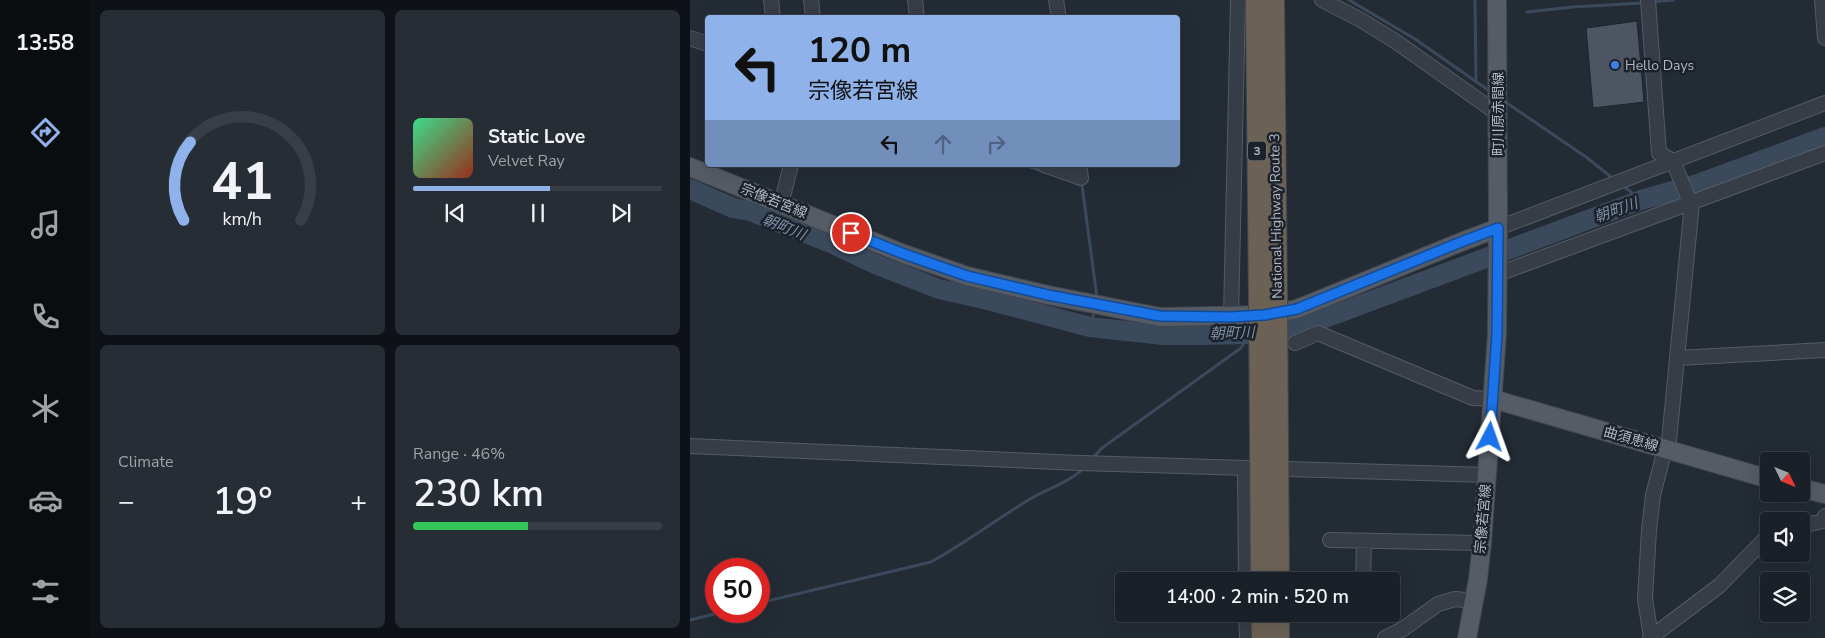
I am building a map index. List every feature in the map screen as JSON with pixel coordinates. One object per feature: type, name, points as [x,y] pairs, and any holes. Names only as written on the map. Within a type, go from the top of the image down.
[{"type":"highway","name":"National Highway Route 3","points":[[1256,0],[1279,572]]},
{"type":"highway","name":"National Highway Route 3","points":[[1261,572],[1274,0]]},
{"type":"highway","points":[[1261,622],[1262,638]]},
{"type":"highway","points":[[1279,622],[1279,638]]},
{"type":"main road","name":"町川原赤間線","points":[[1497,0],[1498,228]]},
{"type":"main road","name":"宗像若宮線","points":[[690,167],[904,254],[967,276],[1048,295],[1160,316],[1230,317],[1264,315],[1297,309],[1498,228],[1497,334],[1493,399],[1482,543],[1471,637]]},
{"type":"main road","name":"曲須恵線","points":[[1493,399],[1665,450],[1760,476]]},
{"type":"main road","points":[[1810,490],[1825,494]]},
{"type":"street","points":[[772,0],[773,15]]},
{"type":"street","points":[[811,0],[813,15]]},
{"type":"street","points":[[915,0],[916,15]]},
{"type":"street","points":[[1056,0],[1058,15]]},
{"type":"street","points":[[1230,317],[1238,0]]},
{"type":"street","points":[[1322,0],[1362,20],[1497,113]]},
{"type":"street","points":[[1648,0],[1659,153],[1673,161],[1691,202],[1669,441],[1653,495],[1649,530],[1645,598],[1651,638],[1719,586],[1760,544]]},
{"type":"street","points":[[1822,0],[1825,38]]},
{"type":"street","points":[[690,38],[705,43]]},
{"type":"street","points":[[1498,228],[1825,103]]},
{"type":"street","points":[[1498,274],[1825,152]]},
{"type":"street","points":[[781,204],[791,167]]},
{"type":"street","points":[[1050,167],[1081,178],[1079,167]]},
{"type":"street","points":[[1295,343],[1318,332],[1473,398],[1493,399]]},
{"type":"street","points":[[1678,358],[1825,350]]},
{"type":"street","points":[[690,446],[1060,462],[1487,475]]},
{"type":"street","points":[[1245,468],[1246,572]]},
{"type":"street","points":[[1810,524],[1823,521],[1825,516]]},
{"type":"street","points":[[1330,540],[1482,543]]},
{"type":"street","points":[[1363,572],[1364,541]]},
{"type":"street","points":[[1385,638],[1403,629],[1438,604],[1455,599],[1474,601]]},
{"type":"street","points":[[1246,622],[1247,638]]},
{"type":"building","name":"Hello Days","points":[[1637,21],[1644,102],[1593,108],[1586,28]]},
{"type":"waterway","points":[[1349,0],[1415,39],[1491,92]]},
{"type":"waterway","points":[[1475,0],[1476,81]]},
{"type":"waterway","points":[[1652,2],[1673,0]]},
{"type":"waterway","points":[[1527,12],[1643,3]]},
{"type":"waterway","points":[[693,46],[705,50]]},
{"type":"waterway","points":[[1504,101],[1586,157],[1615,180]]},
{"type":"waterway","name":"朝町川","points":[[690,189],[733,208],[750,211],[833,244],[875,264],[939,289],[1090,327],[1163,335],[1249,334],[1304,326],[1641,200],[1698,184],[1825,137]]},
{"type":"waterway","points":[[1030,167],[1045,172]]},
{"type":"waterway","points":[[1077,184],[1082,185],[1097,298]]},
{"type":"waterway","points":[[1622,185],[1641,200]]},
{"type":"waterway","points":[[1090,327],[1095,309]]},
{"type":"waterway","points":[[1091,460],[1102,448],[1241,348],[1249,334]]},
{"type":"waterway","points":[[770,600],[931,562],[1030,499],[1065,481],[1084,468]]},
{"type":"waterway","points":[[690,620],[705,616]]},
{"type":"place","name":"Hello Days","points":[[1615,65]]},
{"type":"route","points":[[851,233],[967,276],[1048,295],[1130,312],[1160,316],[1230,317],[1264,315],[1297,309],[1498,228],[1497,334],[1490,437]]}]
